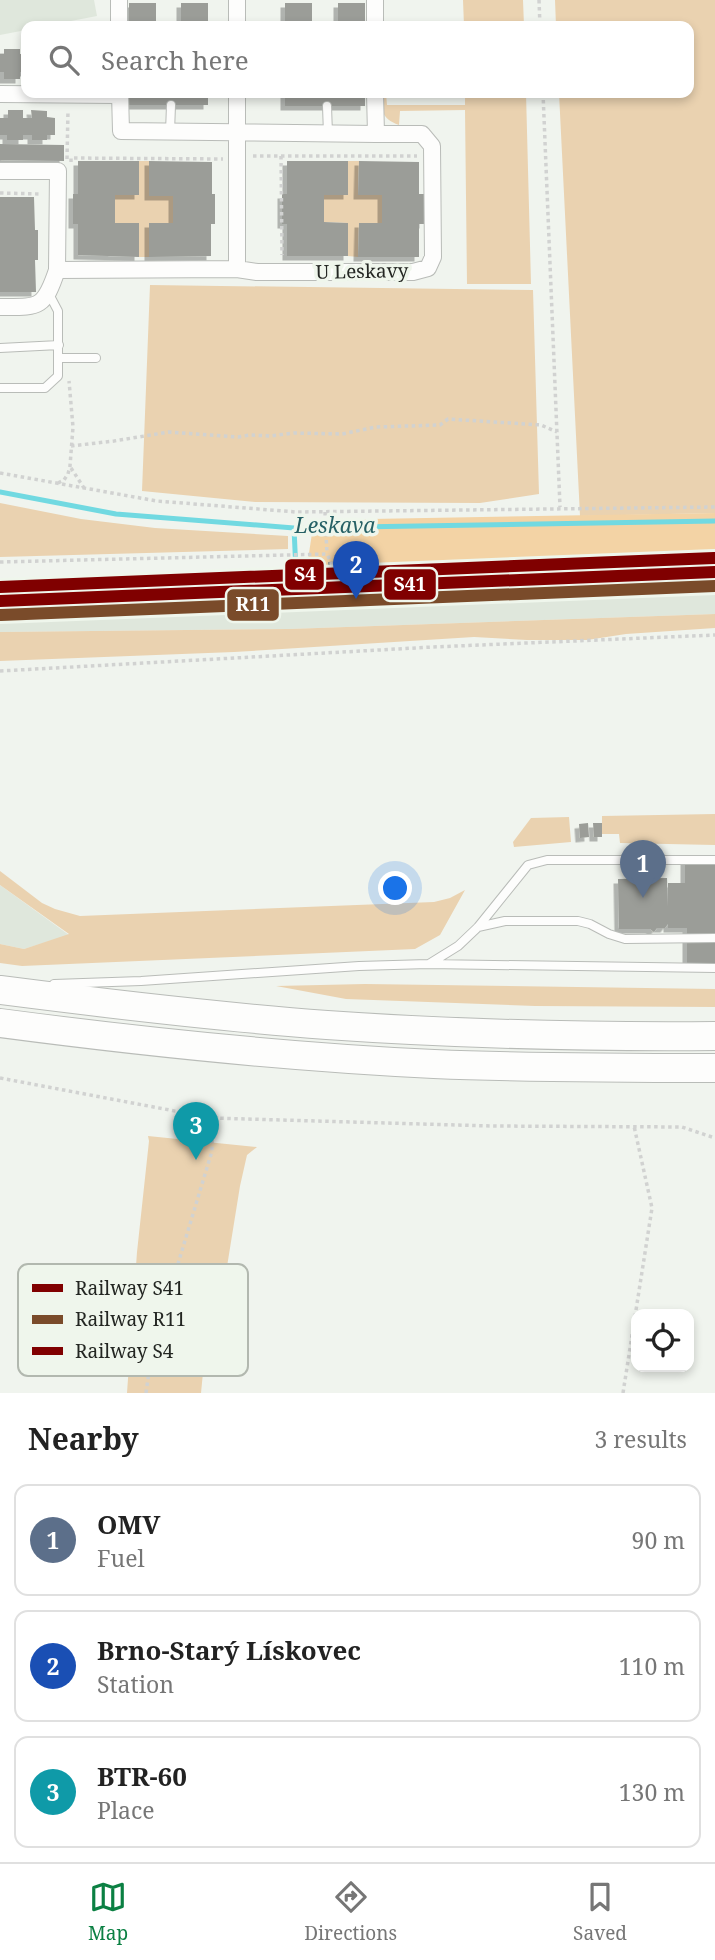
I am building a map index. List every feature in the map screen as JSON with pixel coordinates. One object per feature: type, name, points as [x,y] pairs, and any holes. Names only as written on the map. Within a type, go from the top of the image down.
[{"type":"highway","points":[[0,987],[185,1012],[328,1025],[469,1033],[715,1035]]},
{"type":"highway","points":[[0,1023],[113,1038],[433,1064],[715,1068]]},
{"type":"street","points":[[118,0],[119,21]]},
{"type":"street","points":[[237,0],[237,21]]},
{"type":"street","points":[[375,0],[375,21]]},
{"type":"street","points":[[0,94],[21,94]]},
{"type":"street","name":"U Leskavy","points":[[57,270],[413,272],[428,268],[433,257],[432,146],[422,134],[121,131],[120,98]]},
{"type":"street","points":[[237,98],[237,133],[231,158],[237,269]]},
{"type":"street","points":[[375,98],[376,134]]},
{"type":"street","points":[[0,171],[58,171],[57,270],[49,294],[33,307],[0,307]]},
{"type":"lane","points":[[170,132],[171,105]]},
{"type":"lane","points":[[327,106],[327,134]]},
{"type":"lane","points":[[0,388],[45,388],[58,376],[63,358],[59,345],[58,311],[49,294]]},
{"type":"lane","points":[[0,348],[59,345]]},
{"type":"lane","points":[[63,358],[96,358]]},
{"type":"lane","points":[[429,964],[458,946],[478,927],[528,865],[547,860],[715,860]]},
{"type":"lane","points":[[478,927],[505,921],[578,921],[625,939],[715,938]]},
{"type":"lane","points":[[42,984],[141,981],[330,967],[429,964],[715,968]]},
{"type":"lane","points":[[0,987],[28,985]]},
{"type":"path","points":[[539,0],[540,21]]},
{"type":"path","points":[[543,98],[560,508]]},
{"type":"path","points":[[67,158],[68,120]]},
{"type":"path","points":[[281,156],[282,259]]},
{"type":"path","points":[[71,170],[71,158],[426,156]]},
{"type":"path","points":[[0,193],[40,194],[40,207]]},
{"type":"path","points":[[58,483],[68,474],[73,427],[63,358]]},
{"type":"path","points":[[71,446],[169,432],[238,437],[294,433],[342,434],[376,427],[440,425],[449,419],[541,425],[557,432]]},
{"type":"path","points":[[70,466],[84,488]]},
{"type":"path","points":[[0,473],[157,501],[296,512],[715,507]]},
{"type":"path","points":[[325,512],[327,554],[333,567],[333,576],[370,574],[370,566],[333,567]]},
{"type":"path","points":[[0,562],[327,554]]},
{"type":"path","points":[[334,601],[478,594]]},
{"type":"path","points":[[0,671],[433,647],[715,635]]},
{"type":"path","points":[[0,1078],[212,1118],[682,1127],[715,1138]]},
{"type":"path","points":[[178,1264],[212,1151],[212,1118]]},
{"type":"path","points":[[623,1393],[652,1208],[634,1126]]},
{"type":"shaded area","points":[[0,0],[94,0],[97,16],[71,21],[21,21],[21,31],[0,35]]},
{"type":"shaded area","points":[[463,0],[523,0],[524,21],[464,21]]},
{"type":"shaded area","points":[[555,0],[715,0],[715,513],[580,516],[559,98],[694,98],[694,21],[556,21]]},
{"type":"shaded area","points":[[382,98],[386,98],[387,105],[465,105],[465,98],[526,98],[531,284],[467,284],[465,110],[400,111],[399,125],[388,120]]},
{"type":"shaded area","points":[[139,161],[149,161],[173,196],[173,223],[149,223],[149,257],[139,257],[139,223],[115,223],[115,195],[139,195]]},
{"type":"shaded area","points":[[348,161],[359,161],[358,195],[382,195],[382,223],[359,223],[358,257],[348,256],[348,223],[324,222],[324,195],[348,195]]},
{"type":"shaded area","points":[[150,285],[533,290],[539,494],[480,503],[255,502],[142,491]]},
{"type":"shaded area","points":[[0,503],[81,519],[155,528],[288,536],[288,549],[0,557]]},
{"type":"shaded area","points":[[715,513],[715,557],[306,573],[314,520]]},
{"type":"shaded area","points":[[715,557],[715,614],[289,629],[0,632],[0,586]]},
{"type":"shaded area","points":[[715,614],[715,628],[626,634],[587,640],[474,637],[234,652],[0,661],[0,632],[289,629]]},
{"type":"shaded area","points":[[715,814],[715,845],[620,843],[619,834],[602,834],[602,816]]},
{"type":"shaded area","points":[[569,817],[571,842],[514,847],[513,842],[531,818]]},
{"type":"shaded area","points":[[0,871],[42,903],[80,916],[434,902],[465,890],[440,935],[415,949],[22,966],[0,963],[0,944],[24,949],[69,934],[0,885]]},
{"type":"shaded area","points":[[0,885],[69,935],[24,949],[0,944]]},
{"type":"shaded area","points":[[365,984],[715,989],[715,1007],[535,1006],[346,999],[276,986]]},
{"type":"shaded area","points":[[148,1136],[257,1147],[247,1155],[227,1264],[136,1264]]},
{"type":"shaded area","points":[[128,1376],[203,1376],[201,1393],[127,1393]]},
{"type":"building","points":[[129,3],[156,3],[156,21],[129,21]]},
{"type":"building","points":[[181,3],[208,3],[208,21],[181,21]]},
{"type":"building","points":[[285,3],[312,3],[312,21],[285,21]]},
{"type":"building","points":[[338,3],[365,3],[365,21],[338,21]]},
{"type":"building","points":[[4,49],[20,49],[20,79],[4,79],[4,72],[0,72],[0,54],[4,54]]},
{"type":"building","points":[[129,98],[208,98],[208,105],[129,105]]},
{"type":"building","points":[[285,98],[365,98],[365,106],[285,106]]},
{"type":"building","points":[[8,110],[23,110],[23,118],[32,118],[31,110],[47,111],[47,117],[55,118],[55,135],[47,135],[47,140],[32,140],[32,135],[23,135],[23,140],[7,140],[7,135],[0,135],[0,118],[8,118]]},
{"type":"building","points":[[0,144],[64,145],[64,161],[0,160]]},
{"type":"building","points":[[78,161],[139,161],[139,195],[115,195],[115,223],[139,223],[139,257],[78,255],[78,224],[73,224],[73,194],[78,194]]},
{"type":"building","points":[[149,161],[212,162],[215,224],[211,224],[211,256],[149,257],[149,223],[173,223],[173,196],[149,196]]},
{"type":"building","points":[[287,161],[348,161],[348,195],[324,195],[324,222],[348,223],[348,256],[287,256],[287,224],[282,224],[282,194],[287,194]]},
{"type":"building","points":[[359,161],[419,162],[419,194],[424,194],[424,224],[419,224],[419,257],[358,257],[359,223],[382,223],[382,195],[358,195]]},
{"type":"building","points":[[0,197],[34,197],[35,230],[38,230],[36,292],[0,292]]},
{"type":"building","points":[[351,545],[360,545],[360,563],[351,563]]},
{"type":"building","points":[[344,561],[344,564],[373,563],[374,576],[328,578],[328,562]]},
{"type":"building","points":[[480,590],[481,598],[329,604],[329,596]]},
{"type":"building","points":[[588,823],[589,837],[580,838],[579,824]]},
{"type":"building","points":[[593,823],[602,823],[602,837],[594,837]]},
{"type":"building","points":[[715,855],[715,964],[687,966],[687,928],[668,928],[668,924],[654,932],[650,929],[619,929],[618,879],[667,878],[668,907],[668,883],[685,883],[685,856]]},
{"type":"waterway","name":"Leskava","points":[[0,492],[116,514],[294,528],[715,521]]},
{"type":"waterway","points":[[294,528],[296,572]]},
{"type":"rail line","name":"S4","points":[[0,587],[714,558]]},
{"type":"rail line","name":"S41","points":[[0,601],[715,572]]},
{"type":"rail line","name":"R11","points":[[1,615],[715,586]]},
{"type":"place","name":"Brno-Starý Lískovec","points":[[356,599]]},
{"type":"place","name":"OMV","points":[[643,898]]},
{"type":"place","name":"BTR-60","points":[[196,1160]]}]
